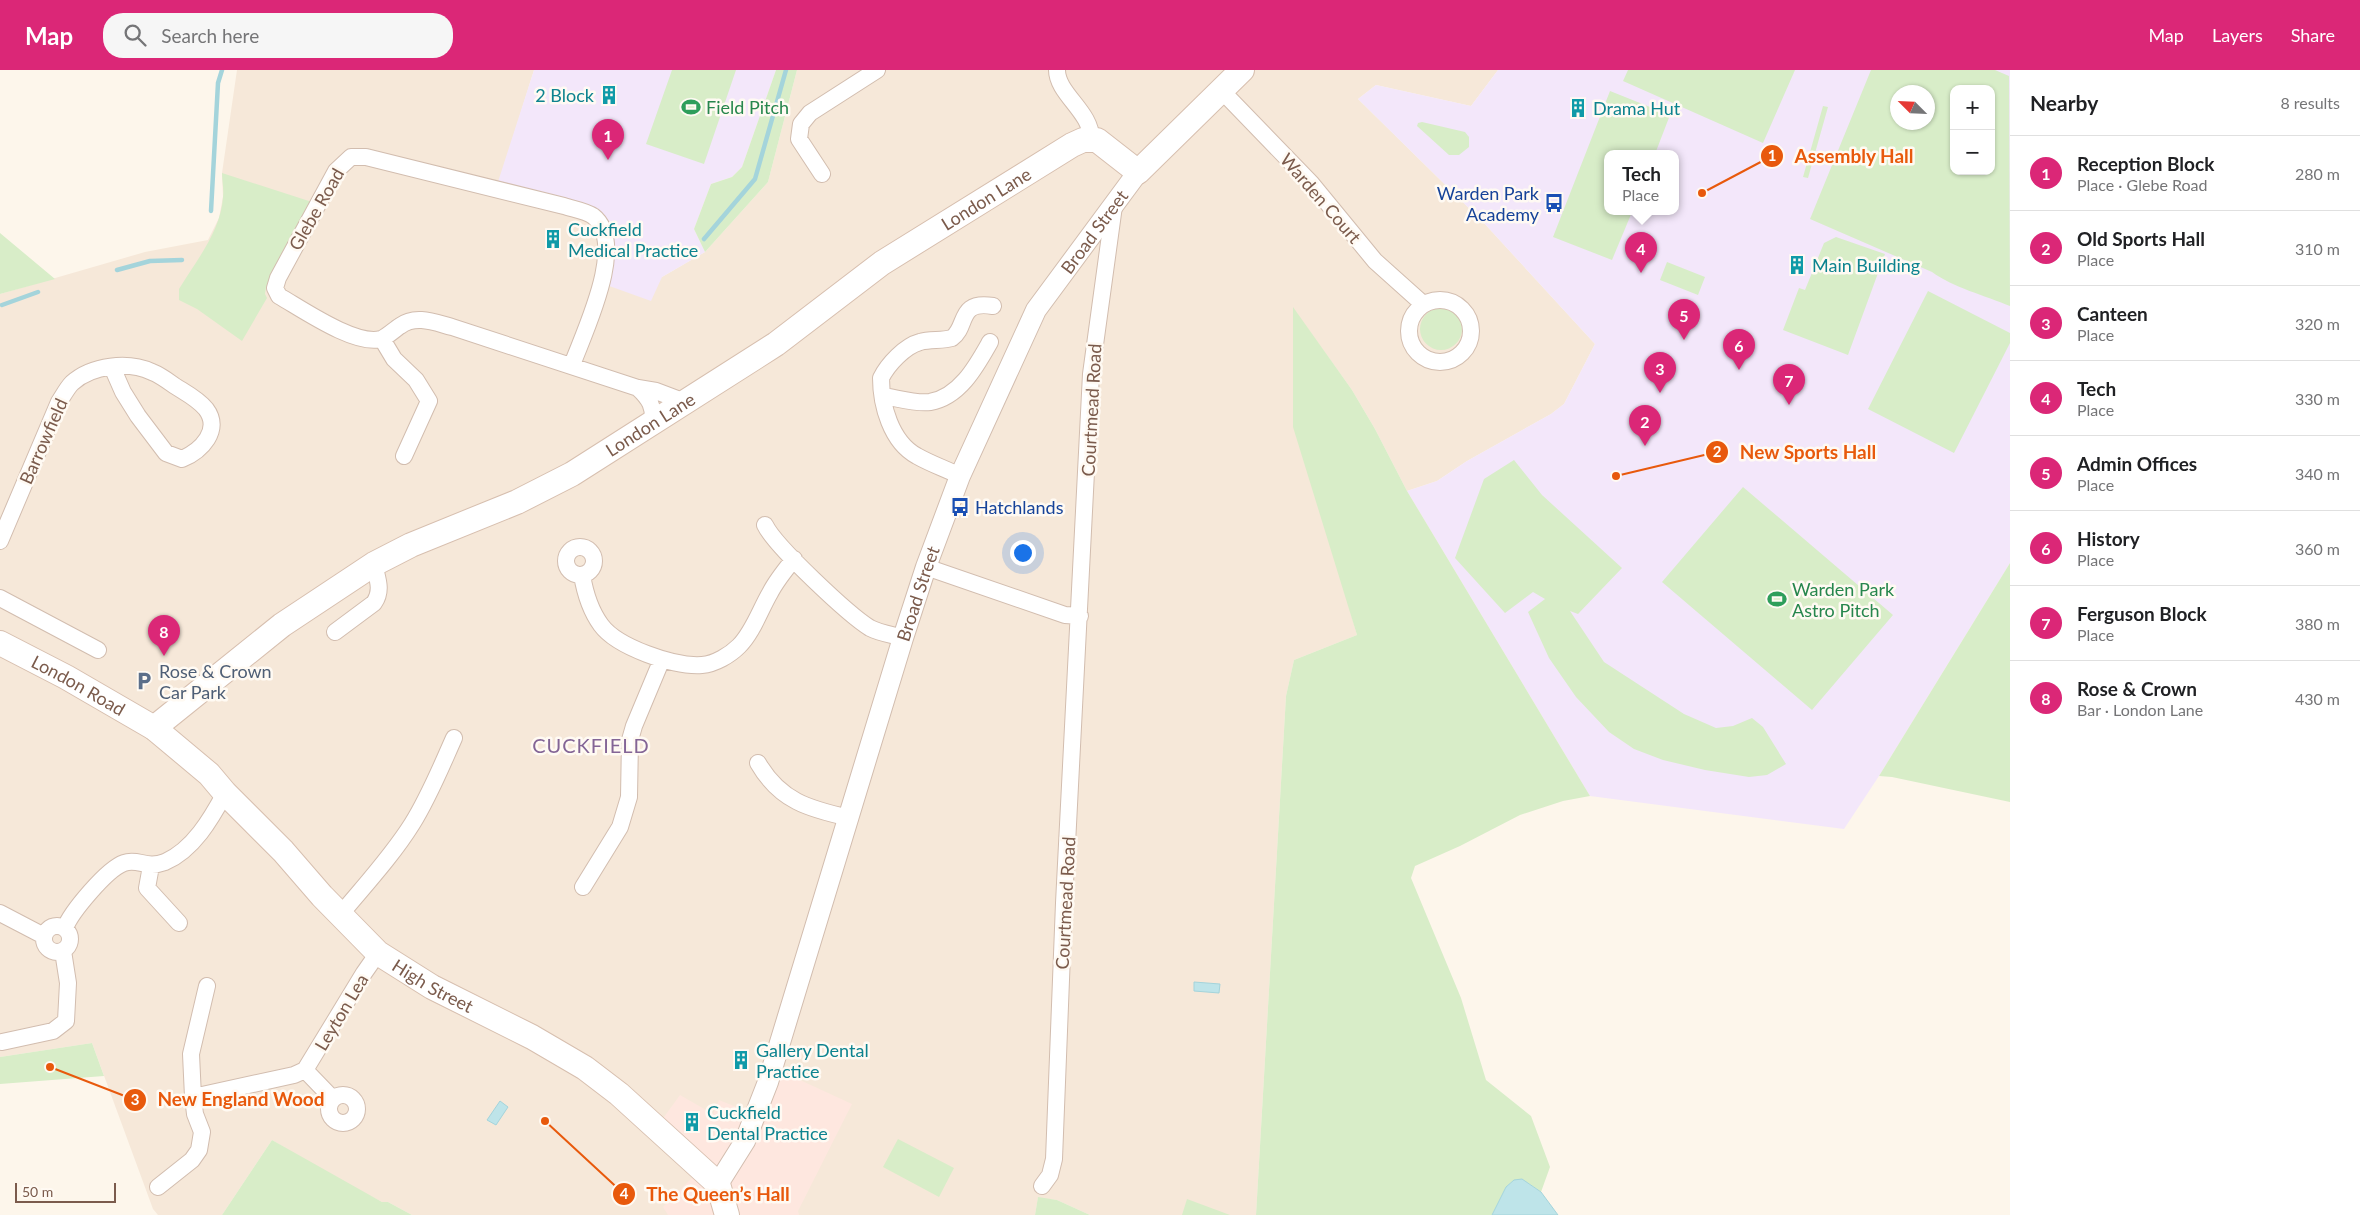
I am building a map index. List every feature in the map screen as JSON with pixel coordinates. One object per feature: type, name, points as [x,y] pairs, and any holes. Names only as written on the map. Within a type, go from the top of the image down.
[{"type":"main road","name":"Broad Street","points":[[1138,172],[1242,70]]},
{"type":"main road","points":[[1092,139],[1097,140],[1138,172]]},
{"type":"main road","name":"London Lane","points":[[154,728],[282,625],[374,564],[411,545],[517,502],[572,474],[776,344],[882,263],[1072,146],[1083,140],[1092,139]]},
{"type":"main road","name":"London Road","points":[[0,643],[66,677],[154,728]]},
{"type":"main road","name":"High Street","points":[[154,728],[209,774],[378,953],[432,987],[532,1037],[585,1068],[619,1094],[718,1184]]},
{"type":"main road","points":[[718,1184],[727,1215]]},
{"type":"street","points":[[822,174],[799,139],[801,124],[810,113],[876,70]]},
{"type":"street","points":[[1053,71],[1087,121],[1092,131],[1092,139]]},
{"type":"street","name":"Warden Court","points":[[1221,90],[1311,183],[1375,261],[1423,304]]},
{"type":"street","name":"Glebe Road","points":[[382,339],[358,338],[336,328],[279,296],[275,288],[284,266],[310,223],[336,171],[351,156],[359,155],[477,183],[592,215],[605,233],[607,261],[572,365]]},
{"type":"street","name":"Broad Street","points":[[718,1184],[736,1158],[760,1107],[850,818],[903,638],[926,567],[960,476],[1036,310],[1138,172]]},
{"type":"street","name":"Courtmead Road","points":[[1042,1186],[1050,1175],[1054,1159],[1064,903],[1091,374],[1114,206]]},
{"type":"street","points":[[960,476],[917,456],[905,446],[890,423],[883,396],[882,378],[884,371],[906,350],[919,342],[952,338],[955,336],[962,319],[968,312],[979,306],[993,306]]},
{"type":"street","points":[[404,456],[429,401],[416,380],[394,359],[382,339],[403,323],[422,319],[572,365],[638,388],[656,391],[684,402]]},
{"type":"street","points":[[883,396],[930,402],[942,397],[967,379],[990,342]]},
{"type":"street","name":"Barrowfield","points":[[0,541],[59,402],[71,384],[92,371],[112,367],[137,366],[154,372],[196,399],[207,410],[211,428],[208,439],[202,448],[182,458],[166,453],[138,416],[123,392],[112,367]]},
{"type":"street","points":[[638,388],[648,397],[654,409],[653,424]]},
{"type":"street","points":[[765,525],[794,559],[856,618],[872,629],[903,638]]},
{"type":"street","points":[[582,575],[592,610],[606,631],[626,644],[662,659],[685,665],[703,665],[718,661],[732,652],[745,639],[777,580],[794,559]]},
{"type":"street","points":[[335,632],[374,603],[379,597],[380,589],[374,564]]},
{"type":"street","points":[[926,567],[1065,615],[1080,616]]},
{"type":"street","points":[[0,598],[98,650]]},
{"type":"street","points":[[583,887],[620,827],[629,797],[630,740],[662,659]]},
{"type":"street","points":[[341,914],[394,850],[411,825],[426,799],[454,738]]},
{"type":"street","points":[[758,762],[766,777],[793,801],[814,811],[850,818]]},
{"type":"street","points":[[2,1042],[53,1031],[66,1021],[68,983],[63,951],[70,940],[65,928],[69,918],[82,901],[115,868],[124,863],[138,863],[151,866],[166,861],[184,849],[211,818],[225,793]]},
{"type":"street","points":[[151,866],[147,888],[180,923]]},
{"type":"street","points":[[0,913],[44,936]]},
{"type":"street","points":[[63,951],[50,951],[44,945],[44,936],[52,926],[65,928]]},
{"type":"street","name":"Leyton Lea","points":[[193,1097],[294,1075],[305,1070],[378,953]]},
{"type":"street","points":[[158,1186],[192,1160],[199,1150],[202,1132],[195,1114],[191,1054],[207,986]]},
{"type":"street","name":"Leyton Lea","points":[[305,1070],[333,1099]]},
{"type":"shaded area","points":[[237,70],[534,70],[497,188],[592,215],[662,277],[705,252],[768,182],[797,70],[1498,70],[1471,106],[1376,85],[1358,99],[1483,222],[1595,344],[1564,404],[1551,414],[1467,461],[1437,481],[1407,491],[1375,429],[1352,390],[1293,308],[1293,372],[1338,567],[1357,635],[1294,660],[1286,696],[1256,1215],[1090,1215],[1057,1200],[1038,1198],[1035,1215],[412,1215],[337,1179],[272,1140],[222,1215],[158,1215],[153,1209],[92,1043],[0,1057],[0,294],[145,252],[208,240],[219,218],[223,197],[222,173]]},
{"type":"shaded area","points":[[534,70],[776,70],[742,167],[732,177],[711,184],[694,229],[705,252],[662,277],[651,301],[601,283],[599,222],[496,188]]},
{"type":"shaded area","points":[[1498,70],[2010,70],[2010,563],[1879,776],[1844,829],[1590,796],[1407,491],[1437,481],[1467,461],[1551,414],[1564,404],[1595,344],[1483,222],[1358,99],[1376,85],[1471,106]]},
{"type":"shaded area","points":[[772,1071],[787,1074],[852,1104],[798,1211],[799,1215],[668,1215],[663,1207],[701,1169],[656,1128],[680,1095],[713,1114],[719,1100],[756,1115]]},
{"type":"green space","name":"Field Pitch","points":[[672,70],[736,70],[704,164],[646,144]]},
{"type":"green space","points":[[776,70],[797,70],[768,182],[705,252],[694,229],[711,184],[732,177],[742,167]]},
{"type":"green space","points":[[1628,70],[1795,70],[1763,143],[1623,81]]},
{"type":"green space","points":[[1871,70],[1995,70],[2009,76],[2010,306],[1959,287],[1932,272],[1810,219]]},
{"type":"green space","points":[[1610,91],[1670,115],[1657,150],[1604,150],[1604,215],[1631,215],[1612,260],[1553,237]]},
{"type":"green space","points":[[1823,106],[1828,107],[1808,178],[1803,177]]},
{"type":"green space","points":[[1422,122],[1465,132],[1469,137],[1469,147],[1459,155],[1449,155],[1417,126],[1418,123]]},
{"type":"green space","points":[[222,173],[312,202],[266,287],[265,294],[267,298],[242,341],[197,309],[179,300],[179,289],[207,245],[218,222],[223,197]]},
{"type":"green space","points":[[0,233],[55,279],[0,294]]},
{"type":"green space","points":[[1836,237],[1885,254],[1848,355],[1783,330],[1799,288],[1805,290],[1824,243]]},
{"type":"green space","points":[[1667,262],[1705,277],[1698,295],[1660,280]]},
{"type":"green space","points":[[1928,291],[2010,333],[2010,343],[1954,453],[1868,409]]},
{"type":"green space","points":[[1293,307],[1352,390],[1375,429],[1407,491],[1590,796],[1563,801],[1520,815],[1460,846],[1415,866],[1411,878],[1461,998],[1486,1080],[1531,1116],[1550,1167],[1541,1192],[1528,1183],[1514,1180],[1506,1187],[1492,1215],[1256,1215],[1286,696],[1294,660],[1357,635],[1293,427]]},
{"type":"green space","points":[[1445,308],[1453,311],[1459,317],[1462,329],[1459,341],[1453,347],[1437,350],[1429,347],[1423,341],[1420,325],[1423,317],[1429,311]]},
{"type":"green space","points":[[1514,460],[1542,495],[1622,568],[1578,614],[1570,611],[1604,662],[1684,714],[1716,728],[1733,726],[1752,718],[1763,727],[1786,764],[1767,775],[1749,777],[1705,770],[1663,760],[1634,749],[1609,732],[1576,697],[1549,658],[1528,612],[1545,599],[1533,592],[1505,613],[1455,558],[1484,479]]},
{"type":"green space","name":"Warden Park Astro Pitch","points":[[1743,487],[1893,615],[1812,710],[1662,582]]},
{"type":"green space","points":[[2010,563],[2010,802],[1892,777],[1879,776]]},
{"type":"green space","points":[[92,1043],[104,1076],[0,1084],[0,1057]]},
{"type":"green space","points":[[898,1139],[954,1168],[939,1197],[883,1167]]},
{"type":"green space","points":[[272,1140],[382,1202],[388,1202],[412,1215],[222,1215]]},
{"type":"green space","points":[[1038,1197],[1057,1200],[1090,1215],[1035,1215]]},
{"type":"green space","points":[[1187,1199],[1230,1215],[1182,1215]]},
{"type":"water","points":[[1194,982],[1220,984],[1219,993],[1194,991]]},
{"type":"water","points":[[500,1101],[508,1107],[496,1125],[487,1120]]},
{"type":"water","points":[[1522,1179],[1541,1192],[1558,1215],[1492,1215],[1506,1187],[1514,1180]]},
{"type":"waterway","points":[[211,211],[218,83],[222,70]]},
{"type":"waterway","points":[[704,239],[755,179],[786,70]]},
{"type":"waterway","points":[[117,270],[150,261],[182,260]]},
{"type":"waterway","points":[[2,305],[38,292]]},
{"type":"place","name":"2 Block","points":[[609,95]]},
{"type":"place","name":"Field Pitch","points":[[691,107]]},
{"type":"place","name":"Drama Hut","points":[[1578,108]]},
{"type":"place","name":"Reception Block","points":[[608,160]]},
{"type":"place","name":"Assembly Hall","points":[[1702,193]]},
{"type":"place","name":"Warden Park Academy","points":[[1554,203]]},
{"type":"place","name":"Cuckfield Medical Practice","points":[[553,239]]},
{"type":"place","name":"Main Building","points":[[1797,265]]},
{"type":"place","name":"Tech","points":[[1641,273]]},
{"type":"place","name":"Admin Offices","points":[[1684,340]]},
{"type":"place","name":"History","points":[[1739,370]]},
{"type":"place","name":"Canteen","points":[[1660,393]]},
{"type":"place","name":"Ferguson Block","points":[[1789,405]]},
{"type":"place","name":"Old Sports Hall","points":[[1645,446]]},
{"type":"place","name":"New Sports Hall","points":[[1616,476]]},
{"type":"place","name":"Hatchlands","points":[[960,507]]},
{"type":"place","name":"Warden Park Astro Pitch","points":[[1777,599]]},
{"type":"place","name":"Rose & Crown","points":[[164,656]]},
{"type":"place","name":"Rose & Crown Car Park","points":[[144,681]]},
{"type":"place","name":"Gallery Dental Practice","points":[[741,1060]]},
{"type":"place","name":"New England Wood","points":[[50,1067]]},
{"type":"place","name":"The Queen’s Hall","points":[[545,1121]]},
{"type":"place","name":"Cuckfield Dental Practice","points":[[692,1122]]},
{"type":"district","name":"CUCKFIELD","points":[[591,745]]}]
